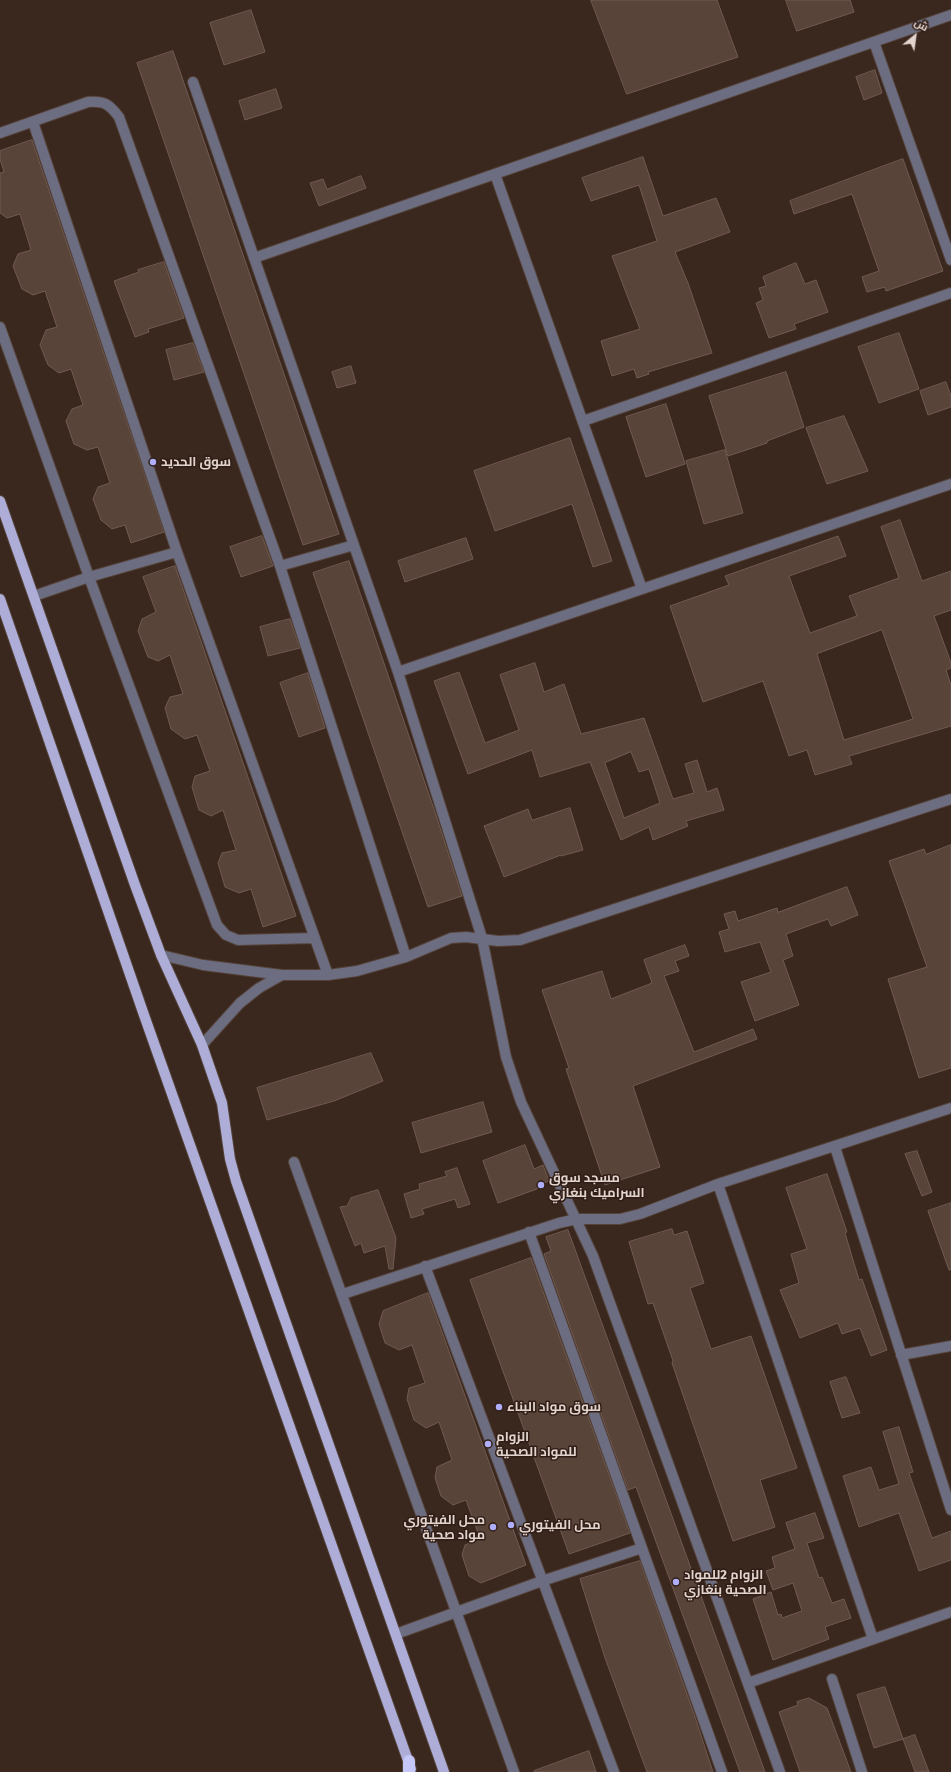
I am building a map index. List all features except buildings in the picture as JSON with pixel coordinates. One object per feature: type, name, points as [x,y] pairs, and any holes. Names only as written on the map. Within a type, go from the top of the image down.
[{"type":"main road","points":[[0,501],[106,808],[161,955],[202,1045],[222,1103],[230,1159],[236,1181],[444,1772]]},
{"type":"main road","points":[[0,599],[147,1022],[410,1768]]},
{"type":"lane","points":[[254,258],[951,15]]},
{"type":"lane","points":[[874,42],[951,260]]},
{"type":"lane","points":[[193,82],[398,672],[482,938],[506,1057],[514,1083],[539,1144],[577,1219],[593,1256],[780,1772]]},
{"type":"lane","points":[[0,134],[88,102],[99,101],[111,106],[119,117],[280,566],[406,957]]},
{"type":"lane","points":[[33,122],[177,552],[328,975]]},
{"type":"lane","points":[[496,174],[642,589]]},
{"type":"lane","points":[[583,421],[951,293]]},
{"type":"lane","points":[[0,327],[89,577],[217,925],[226,935],[238,940],[314,938]]},
{"type":"lane","points":[[398,672],[951,484]]},
{"type":"lane","points":[[280,566],[354,545]]},
{"type":"lane","points":[[34,596],[89,577],[177,552]]},
{"type":"lane","points":[[161,955],[203,965],[282,975],[328,975],[357,971],[406,957],[451,938],[482,938],[498,941],[520,940],[951,799]]},
{"type":"lane","points":[[202,1045],[240,1003],[259,988],[282,975]]},
{"type":"lane","points":[[343,1294],[528,1232],[577,1219],[620,1218],[640,1214],[718,1184],[951,1108]]},
{"type":"lane","points":[[835,1147],[900,1355],[951,1510]]},
{"type":"lane","points":[[294,1162],[343,1294],[455,1612],[514,1772]]},
{"type":"lane","points":[[718,1184],[873,1639]]},
{"type":"lane","points":[[528,1232],[722,1772]]},
{"type":"lane","points":[[425,1266],[614,1772]]},
{"type":"lane","points":[[900,1355],[951,1346]]},
{"type":"lane","points":[[396,1634],[542,1581],[642,1548]]},
{"type":"lane","points":[[748,1683],[951,1612]]},
{"type":"lane","points":[[832,1680],[862,1772]]},
{"type":"place","name":"سوق الحديد","points":[[153,462]]},
{"type":"place","name":"مسجد سوق السراميك بنغازي","points":[[541,1185]]},
{"type":"place","name":"سوق مواد البناء","points":[[499,1407]]},
{"type":"place","name":"الزوام للمواد الصحية","points":[[488,1444]]},
{"type":"place","name":"محل الفيتوري","points":[[511,1525]]},
{"type":"place","name":"محل الفيتوري مواد صحية","points":[[493,1527]]},
{"type":"place","name":"الزوام 2للمواد الصحية بنغازي","points":[[676,1582]]}]
